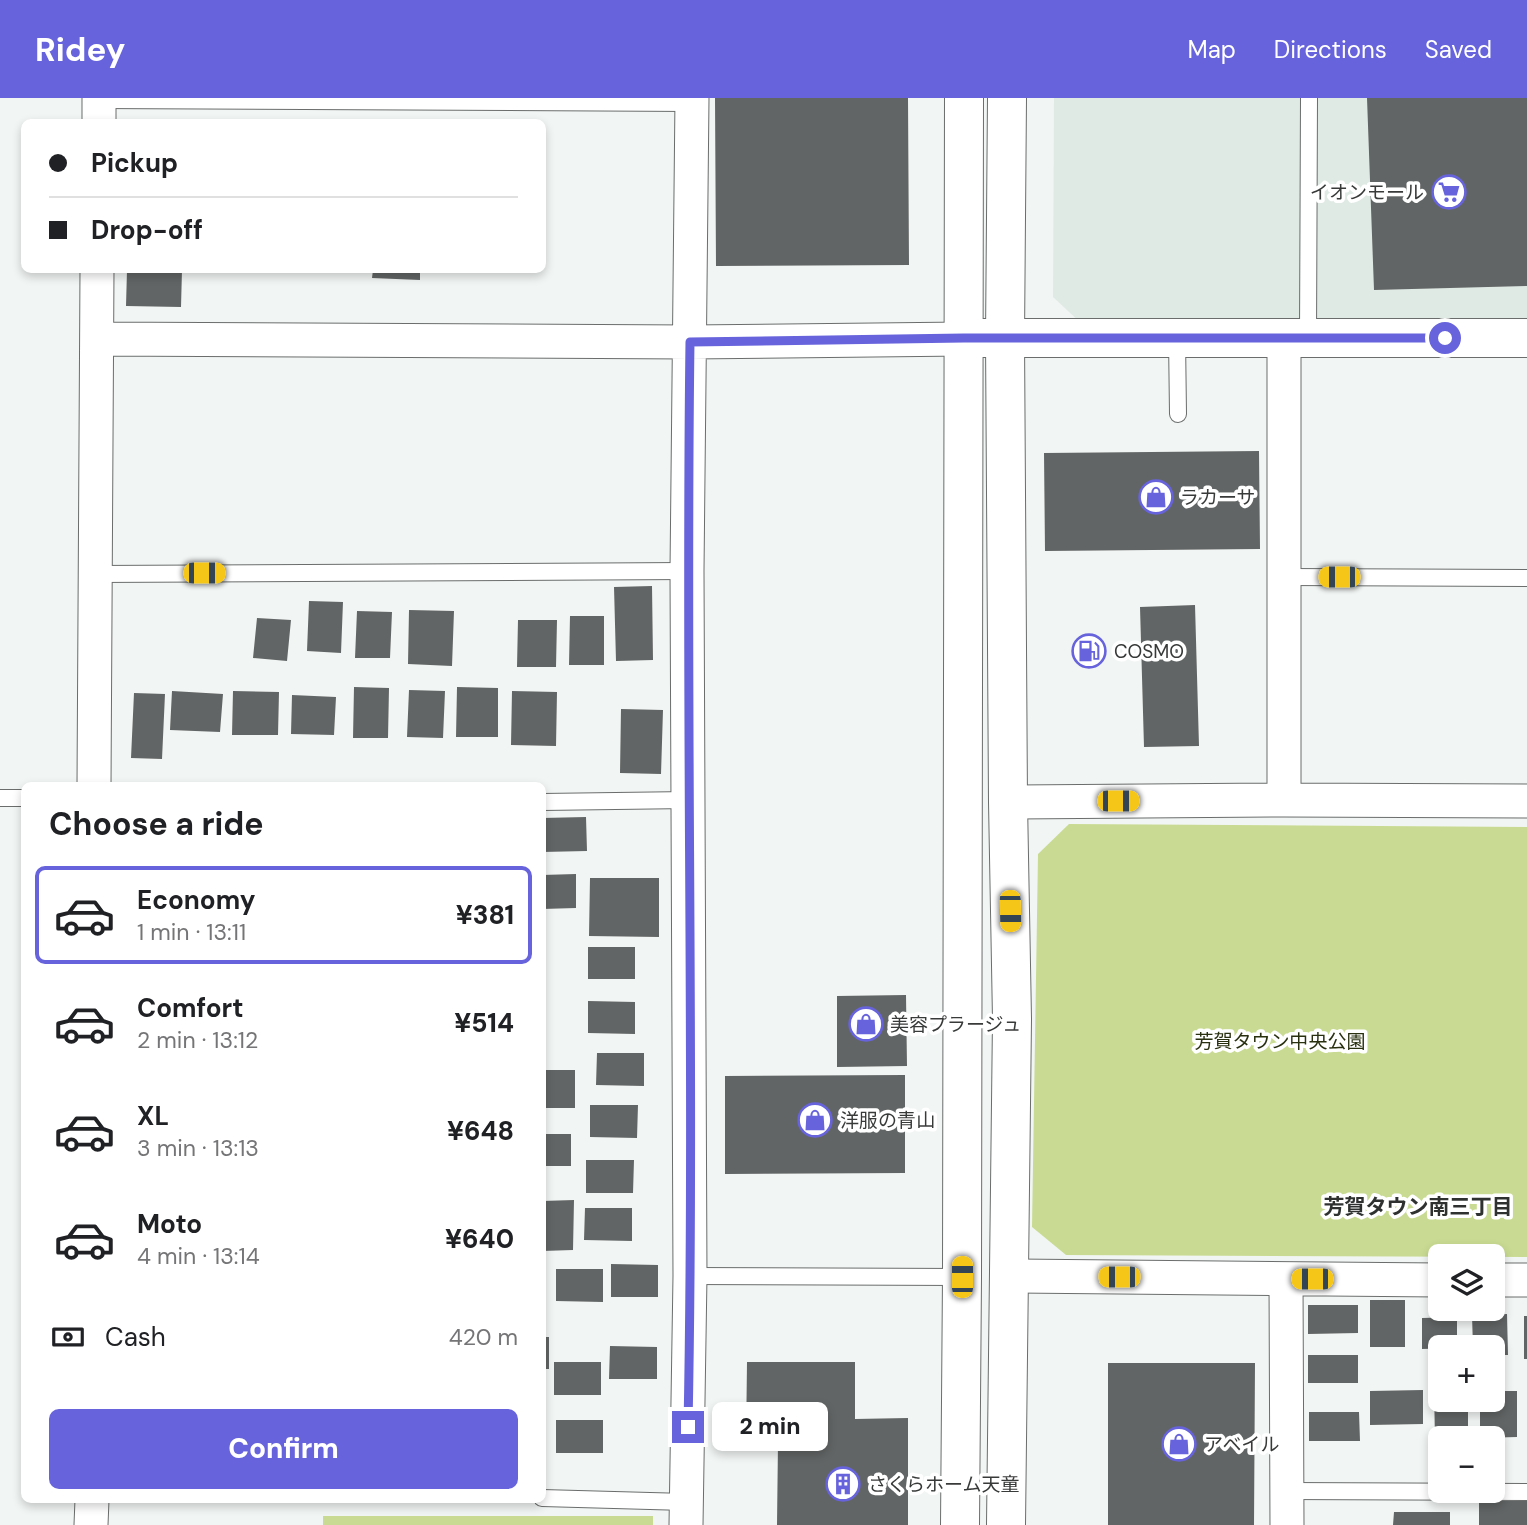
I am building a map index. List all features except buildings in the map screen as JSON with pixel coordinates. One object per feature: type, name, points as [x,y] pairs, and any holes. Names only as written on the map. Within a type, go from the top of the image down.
[{"type":"street","points":[[960,1525],[964,98]]},
{"type":"street","points":[[1006,1525],[1012,1019],[1005,338],[1007,98]]},
{"type":"street","points":[[686,1514],[690,1276],[688,571],[692,100]]},
{"type":"street","points":[[94,782],[97,273]]},
{"type":"street","points":[[97,339],[690,342],[964,338],[1527,338]]},
{"type":"street","points":[[1284,800],[1285,577],[1296,338]]},
{"type":"street","points":[[1008,802],[1527,801]]},
{"type":"street","points":[[1008,1276],[1428,1280]]},
{"type":"street","points":[[1286,1279],[1287,1525]]},
{"type":"street","points":[[1505,1280],[1527,1280]]},
{"type":"street","points":[[91,1525],[92,1503]]},
{"type":"lane","points":[[1296,338],[1308,98]]},
{"type":"lane","points":[[99,107],[692,100]]},
{"type":"lane","points":[[1177,338],[1178,414]]},
{"type":"lane","points":[[96,574],[688,571]]},
{"type":"lane","points":[[1285,577],[1527,578]]},
{"type":"lane","points":[[0,798],[21,798]]},
{"type":"lane","points":[[546,802],[689,800]]},
{"type":"lane","points":[[690,1276],[962,1277]]},
{"type":"lane","points":[[1287,1491],[1527,1492]]},
{"type":"lane","points":[[546,1498],[686,1514]]},
{"type":"shaded area","points":[[1054,98],[1527,98],[1527,327],[1083,325],[1053,297]]},
{"type":"green space","name":"芳賀タウン中央公園","points":[[1069,824],[1527,827],[1527,1257],[1505,1257],[1505,1244],[1428,1244],[1428,1257],[1066,1255],[1032,1227],[1038,854]]},
{"type":"green space","points":[[323,1516],[653,1516],[653,1525],[323,1525]]},
{"type":"place","name":"イオンモール","points":[[1449,192]]},
{"type":"place","name":"ラカーサ","points":[[1156,497]]},
{"type":"place","name":"COSMO","points":[[1089,651]]},
{"type":"place","name":"美容プラージュ","points":[[866,1024]]},
{"type":"place","name":"洋服の青山","points":[[815,1120]]},
{"type":"place","name":"アベイル","points":[[1179,1444]]},
{"type":"place","name":"さくらホーム天童","points":[[843,1484]]},
{"type":"district","name":"芳賀タウン南三丁目","points":[[1418,1207]]},
{"type":"route","points":[[688,1427],[690,342],[964,338],[1445,338]]}]
